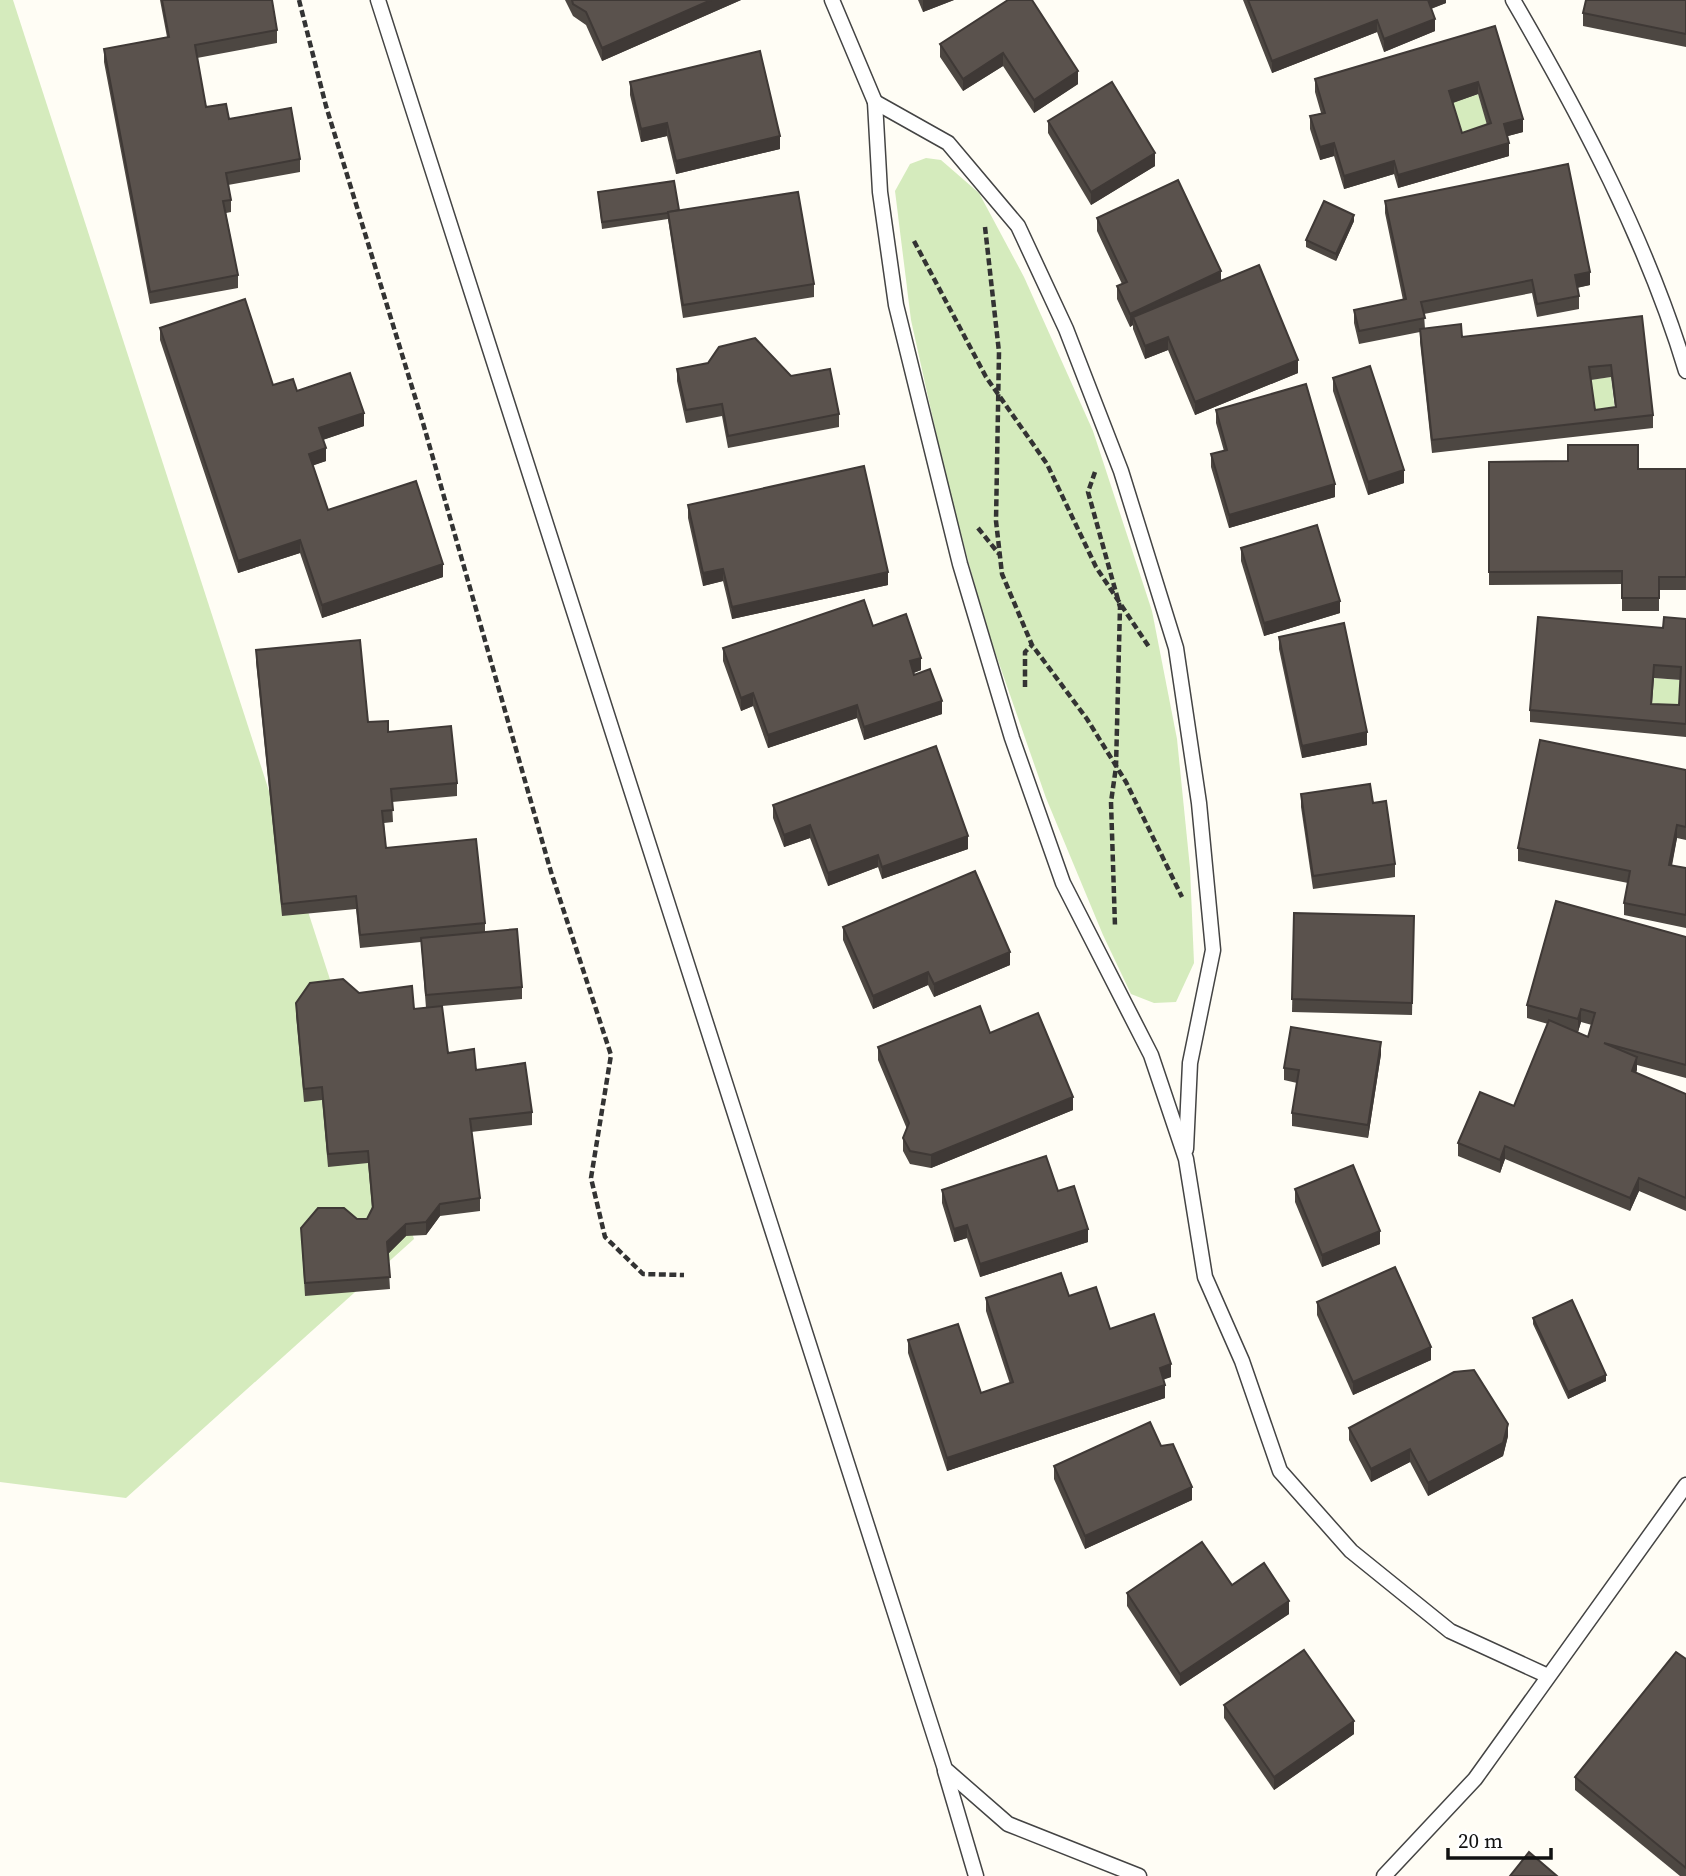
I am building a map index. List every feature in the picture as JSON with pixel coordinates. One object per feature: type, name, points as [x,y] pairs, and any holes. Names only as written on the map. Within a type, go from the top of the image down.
[{"type":"lane","points":[[378,0],[945,1769],[976,1876]]},
{"type":"lane","points":[[832,0],[874,102],[880,191],[896,305],[960,564],[1012,738],[1063,883],[1151,1055],[1186,1159],[1205,1277],[1242,1361],[1280,1471],[1350,1551],[1450,1631],[1548,1676]]},
{"type":"lane","points":[[1513,0],[1570,97],[1668,311],[1686,371]]},
{"type":"lane","points":[[874,102],[948,143],[1018,226],[1066,329],[1107,434],[1176,648],[1199,803],[1213,950],[1190,1063],[1186,1159]]},
{"type":"lane","points":[[1384,1876],[1475,1779],[1686,1485]]},
{"type":"lane","points":[[945,1769],[1008,1824],[1139,1876]]},
{"type":"path","points":[[299,0],[326,106],[423,423],[551,872],[611,1055],[591,1178],[605,1237],[643,1274],[684,1275]]},
{"type":"path","points":[[980,181],[999,352],[996,521],[1002,574],[1032,645],[1087,719],[1116,767],[1186,905]]},
{"type":"path","points":[[913,240],[999,395],[1047,464],[1096,567],[1120,607],[1173,677],[1181,683]]},
{"type":"path","points":[[1107,434],[1088,492],[1120,607],[1116,767],[1111,802],[1114,931]]},
{"type":"green space","points":[[0,0],[13,0],[414,1239],[126,1498],[0,1482]]},
{"type":"green space","points":[[1478,94],[1491,136],[1462,146],[1449,104]]},
{"type":"green space","points":[[926,158],[941,160],[979,193],[1024,277],[1093,431],[1152,611],[1177,739],[1190,868],[1194,963],[1176,1002],[1154,1003],[1131,994],[1103,935],[1046,798],[986,626],[948,487],[911,320],[895,191],[910,164]]},
{"type":"green space","points":[[1611,377],[1616,420],[1595,423],[1589,380]]},
{"type":"green space","points":[[1654,678],[1681,680],[1679,718],[1651,716]]},
{"type":"building","points":[[162,0],[272,0],[277,30],[195,45],[206,107],[226,104],[229,119],[291,108],[300,159],[226,173],[231,200],[223,201],[238,275],[150,292],[104,49],[169,37]]},
{"type":"building","points":[[572,0],[711,0],[602,48],[586,12],[573,4]]},
{"type":"building","points":[[1008,0],[1032,0],[1078,71],[1034,100],[1003,53],[963,79],[940,44]]},
{"type":"building","points":[[1248,0],[1428,0],[1435,19],[1384,39],[1377,20],[1272,61]]},
{"type":"building","points":[[1586,0],[1686,0],[1686,34],[1583,13]]},
{"type":"building","points":[[1495,26],[1523,119],[1504,124],[1509,143],[1398,175],[1394,161],[1344,176],[1334,143],[1320,147],[1310,116],[1325,113],[1315,79]],"holes":[[[1478,82],[1491,123],[1462,133],[1449,91]]]},
{"type":"building","points":[[760,51],[780,136],[676,161],[667,123],[641,129],[630,82]]},
{"type":"building","points":[[1112,82],[1155,153],[1091,192],[1048,121]]},
{"type":"building","points":[[1568,164],[1590,272],[1575,275],[1579,296],[1537,304],[1532,280],[1421,302],[1425,318],[1359,331],[1354,310],[1406,299],[1385,201]]},
{"type":"building","points":[[1178,180],[1221,271],[1130,314],[1117,286],[1127,282],[1097,218]]},
{"type":"building","points":[[674,181],[679,210],[602,222],[598,192]]},
{"type":"building","points":[[798,192],[814,284],[683,305],[668,212]]},
{"type":"building","points":[[1324,201],[1354,215],[1336,254],[1306,240]]},
{"type":"building","points":[[1259,265],[1298,360],[1195,402],[1168,337],[1145,346],[1133,317]]},
{"type":"building","points":[[245,299],[273,385],[293,379],[297,391],[350,373],[364,413],[319,428],[326,448],[309,454],[328,510],[416,481],[443,564],[322,605],[300,540],[238,561],[160,328]]},
{"type":"building","points":[[1642,316],[1653,415],[1432,440],[1420,329],[1461,324],[1462,337]],"holes":[[[1611,365],[1616,407],[1595,410],[1589,367]]]},
{"type":"building","points":[[755,338],[791,376],[830,369],[839,414],[728,436],[722,404],[686,410],[677,369],[708,363],[719,347]]},
{"type":"building","points":[[1370,366],[1404,470],[1368,482],[1333,378]]},
{"type":"building","points":[[1306,384],[1335,484],[1229,515],[1211,454],[1227,450],[1216,410]]},
{"type":"building","points":[[1568,445],[1638,445],[1638,469],[1686,469],[1686,577],[1659,577],[1659,598],[1622,598],[1622,571],[1489,572],[1489,462],[1568,461]]},
{"type":"building","points":[[864,466],[888,572],[732,607],[723,569],[703,573],[688,505]]},
{"type":"building","points":[[1317,525],[1340,601],[1264,623],[1241,548]]},
{"type":"building","points":[[864,600],[873,626],[906,614],[921,658],[910,661],[914,675],[930,669],[942,701],[864,727],[857,705],[768,735],[753,693],[741,698],[723,648]]},
{"type":"building","points":[[1538,617],[1663,628],[1664,617],[1686,619],[1686,724],[1530,710]],"holes":[[[1654,665],[1681,667],[1679,705],[1651,704]]]},
{"type":"building","points":[[1344,623],[1367,732],[1302,746],[1279,637]]},
{"type":"building","points":[[360,640],[368,722],[388,721],[388,732],[451,726],[457,783],[391,789],[393,810],[382,811],[386,848],[476,839],[485,923],[360,935],[356,896],[282,904],[256,650]]},
{"type":"building","points":[[1540,740],[1686,770],[1686,827],[1677,825],[1669,865],[1686,868],[1686,915],[1624,903],[1630,871],[1518,848]]},
{"type":"building","points":[[936,746],[968,836],[882,867],[878,855],[828,873],[810,825],[784,835],[773,805]]},
{"type":"building","points":[[1370,784],[1373,803],[1386,801],[1395,864],[1313,876],[1301,794]]},
{"type":"building","points":[[975,871],[1010,952],[934,984],[928,972],[873,996],[843,927]]},
{"type":"building","points":[[1556,901],[1686,937],[1686,1065],[1604,1043],[1637,1057],[1632,1071],[1686,1094],[1686,1198],[1639,1178],[1630,1198],[1505,1146],[1500,1160],[1458,1143],[1480,1092],[1514,1106],[1549,1020],[1588,1037],[1595,1013],[1581,1009],[1578,1019],[1527,1005]]},
{"type":"building","points":[[1294,913],[1414,916],[1412,1003],[1292,999]]},
{"type":"building","points":[[517,929],[522,987],[426,995],[421,938]]},
{"type":"building","points":[[343,979],[359,993],[412,986],[414,1009],[442,1006],[448,1053],[474,1049],[476,1070],[525,1063],[532,1112],[470,1119],[480,1198],[440,1204],[426,1222],[406,1224],[387,1242],[390,1277],[305,1283],[301,1228],[318,1208],[344,1208],[357,1219],[367,1219],[373,1207],[368,1151],[328,1154],[322,1087],[304,1089],[296,1003],[310,983]]},
{"type":"building","points":[[980,1006],[990,1033],[1038,1013],[1073,1097],[931,1155],[910,1151],[903,1138],[909,1123],[878,1047]]},
{"type":"building","points":[[1291,1027],[1381,1042],[1368,1125],[1292,1113],[1299,1070],[1284,1068]]},
{"type":"building","points":[[1046,1156],[1058,1191],[1074,1186],[1088,1229],[980,1264],[967,1225],[954,1229],[942,1190]]},
{"type":"building","points":[[1353,1165],[1380,1231],[1322,1255],[1295,1189]]},
{"type":"building","points":[[1395,1267],[1431,1347],[1353,1382],[1317,1302]]},
{"type":"building","points":[[1061,1273],[1069,1296],[1096,1287],[1110,1329],[1154,1314],[1171,1364],[1160,1368],[1165,1385],[947,1458],[908,1340],[958,1324],[981,1393],[1013,1382],[986,1298]]},
{"type":"building","points":[[1572,1300],[1606,1375],[1568,1392],[1533,1318]]},
{"type":"building","points":[[1474,1370],[1508,1424],[1503,1443],[1428,1483],[1410,1449],[1371,1469],[1349,1428],[1454,1372]]},
{"type":"building","points":[[1150,1422],[1161,1446],[1173,1444],[1192,1487],[1085,1536],[1054,1466]]},
{"type":"building","points":[[1202,1542],[1232,1585],[1264,1563],[1289,1601],[1180,1674],[1127,1593]]},
{"type":"building","points":[[1304,1650],[1354,1721],[1274,1777],[1224,1705]]},
{"type":"building","points":[[1676,1652],[1686,1659],[1686,1868],[1575,1777]]},
{"type":"building","points":[[1529,1852],[1557,1876],[1510,1876]]}]
